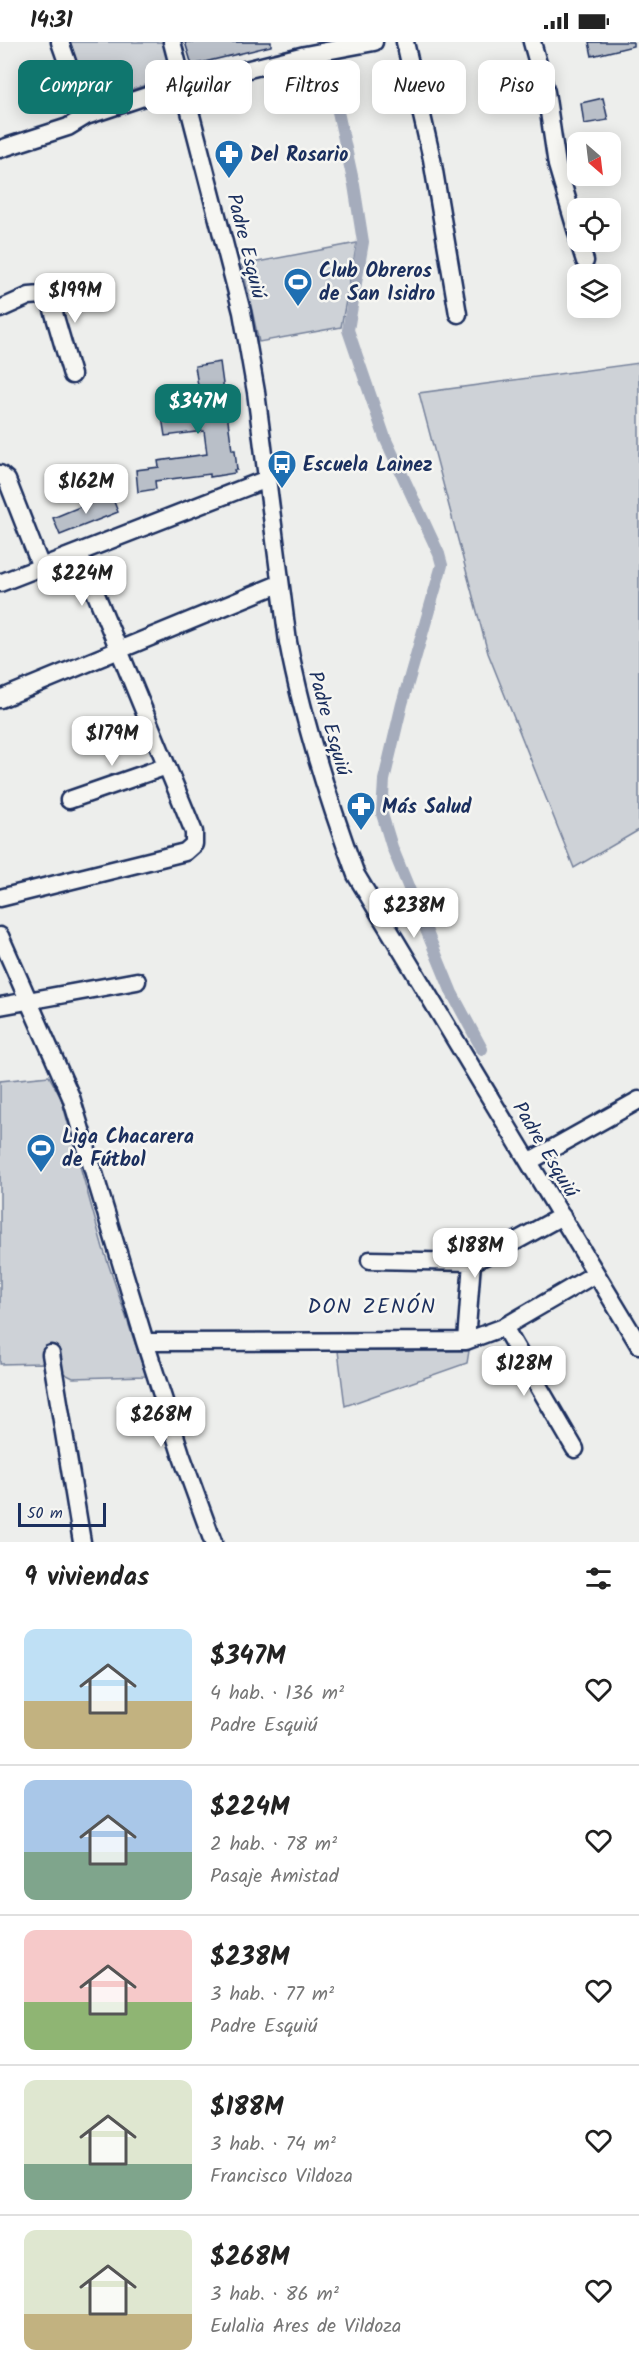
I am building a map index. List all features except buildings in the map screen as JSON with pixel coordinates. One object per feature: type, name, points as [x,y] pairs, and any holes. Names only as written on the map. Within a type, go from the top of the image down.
[{"type":"street","points":[[60,42],[86,116]]},
{"type":"street","name":"Padre Esquiú","points":[[172,42],[177,60]]},
{"type":"street","points":[[252,65],[304,49],[374,42]]},
{"type":"street","points":[[405,42],[432,159],[458,314]]},
{"type":"street","points":[[532,42],[546,92],[557,165],[567,199]]},
{"type":"street","points":[[0,149],[68,127],[86,116],[145,97]]},
{"type":"street","name":"Padre Esquiú","points":[[192,114],[242,312],[256,392],[279,584],[295,680],[340,833],[356,875],[639,1345]]},
{"type":"street","points":[[582,252],[585,261]]},
{"type":"street","points":[[0,309],[29,296],[42,295],[51,303],[72,375]]},
{"type":"street","points":[[0,474],[7,480],[41,567]]},
{"type":"street","points":[[0,583],[267,479]]},
{"type":"street","points":[[0,898],[186,852],[194,844],[194,832],[79,553]]},
{"type":"street","points":[[0,699],[279,584]]},
{"type":"street","points":[[69,800],[167,766]]},
{"type":"street","points":[[0,936],[71,1097],[145,1342],[181,1454],[213,1542]]},
{"type":"street","points":[[0,1006],[137,981]]},
{"type":"street","points":[[530,1161],[639,1100]]},
{"type":"street","points":[[370,1260],[472,1262],[562,1216]]},
{"type":"street","points":[[466,1341],[472,1262]]},
{"type":"street","points":[[145,1342],[466,1341],[504,1327],[595,1274]]},
{"type":"street","points":[[504,1327],[575,1449]]},
{"type":"street","points":[[51,1354],[82,1542]]},
{"type":"shaded area","points":[[70,42],[163,42],[168,60],[145,60],[145,85],[133,89],[133,60],[76,60]]},
{"type":"shaded area","name":"Club Obreros de San Isidro","points":[[357,243],[341,327],[259,342],[242,265]]},
{"type":"shaded area","points":[[639,363],[639,830],[574,868],[488,653],[419,393]]},
{"type":"shaded area","name":"Liga Chacarera de Fútbol","points":[[49,1076],[61,1098],[103,1248],[146,1376],[73,1378],[43,1363],[0,1364],[0,1081]]},
{"type":"shaded area","points":[[338,1351],[469,1351],[467,1363],[345,1406]]},
{"type":"waterway","points":[[338,114],[354,185],[363,242],[348,330],[385,438],[442,565],[402,704],[384,780],[382,814],[392,847],[452,993],[482,1049]]},
{"type":"place","name":"Del Rosario","points":[[229,180]]},
{"type":"place","name":"Club Obreros de San Isidro","points":[[298,308]]},
{"type":"place","name":"Escuela Lainez","points":[[282,490]]},
{"type":"place","name":"Más Salud","points":[[361,832]]},
{"type":"place","name":"Liga Chacarera de Fútbol","points":[[41,1174]]},
{"type":"district","name":"DON ZENÓN","points":[[372,1306]]}]
